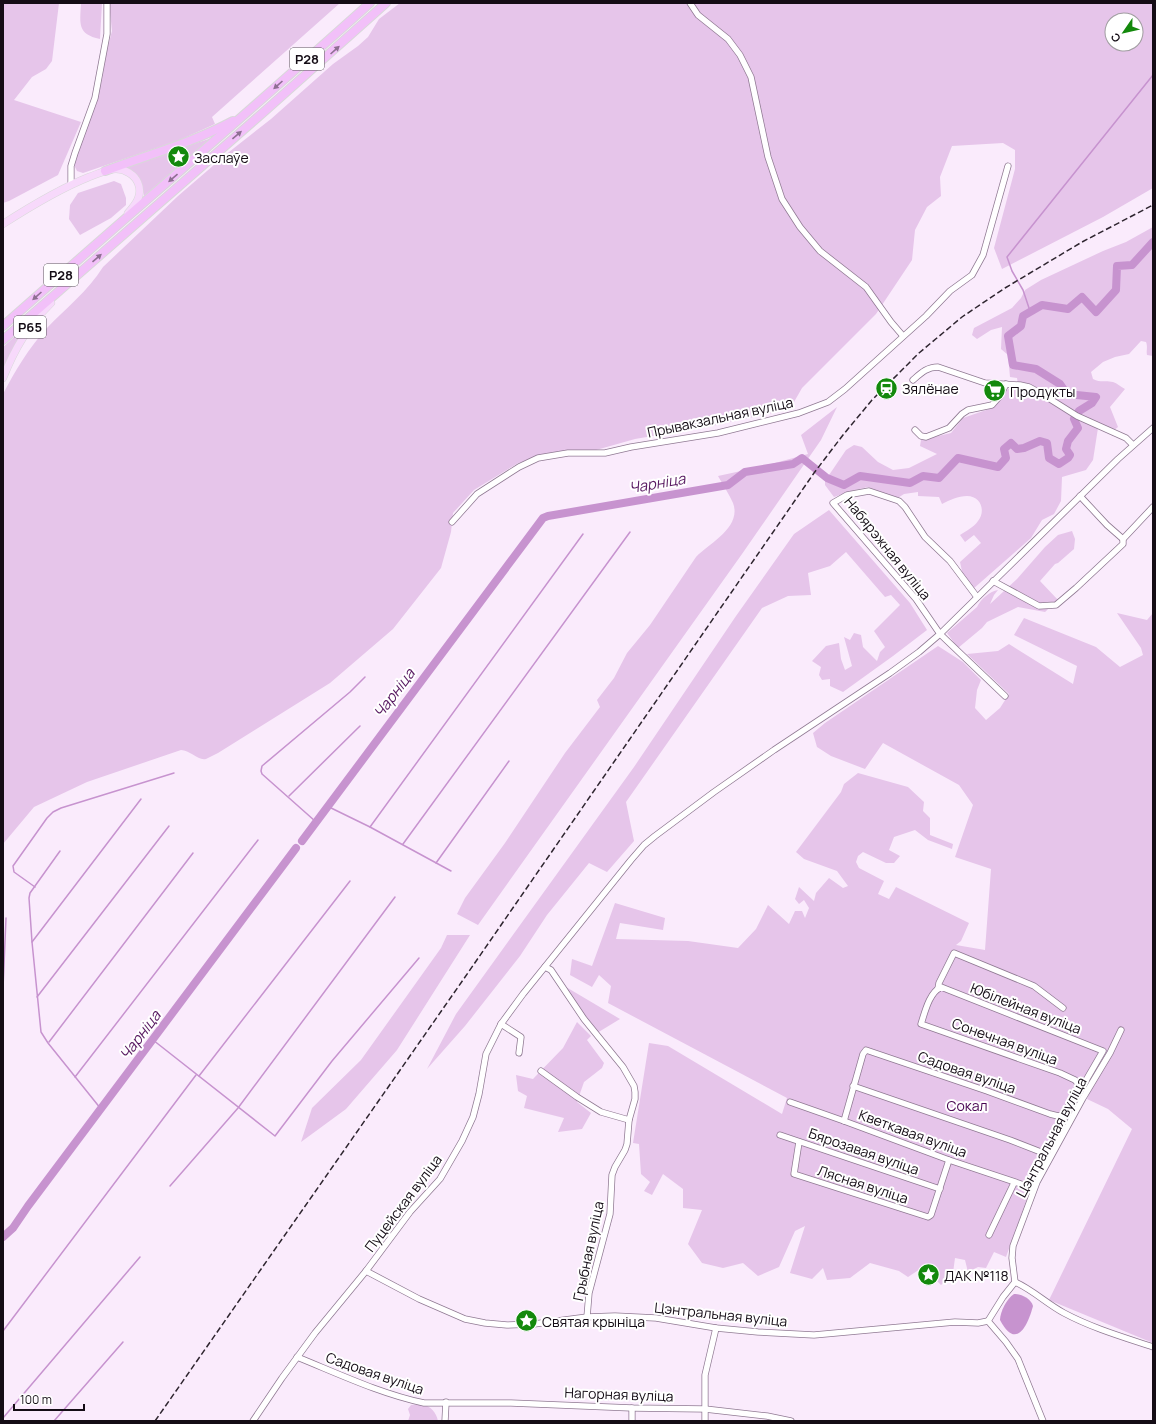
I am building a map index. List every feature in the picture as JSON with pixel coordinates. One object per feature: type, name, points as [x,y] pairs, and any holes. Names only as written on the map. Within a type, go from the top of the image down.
[{"type":"highway","name":"Р28","points":[[3,326],[370,3]]},
{"type":"highway","name":"Р28","points":[[3,340],[289,90],[386,3]]},
{"type":"highway","points":[[105,171],[217,130],[244,115]]},
{"type":"main road","points":[[3,224],[51,194],[71,184],[105,171],[117,169],[127,172],[133,176],[140,189],[138,200],[119,224]]},
{"type":"main road","name":"Р65","points":[[3,378],[15,349],[22,338],[42,311],[68,284]]},
{"type":"street","points":[[71,184],[72,166],[75,153],[95,98],[107,34],[107,3]]},
{"type":"street","points":[[690,3],[698,15],[728,39],[740,55],[751,77],[768,157],[782,199],[800,226],[820,250],[866,287],[884,313],[903,336]]},
{"type":"street","name":"Прывакзальная вуліца","points":[[452,522],[477,494],[519,467],[538,458],[568,453],[605,453],[631,447],[718,433],[799,414],[821,405],[836,396],[926,316],[950,291],[972,275],[983,255],[1008,166]]},
{"type":"street","points":[[913,380],[924,370],[931,367],[938,367],[985,383],[1029,387],[1078,416],[1126,438],[1133,445]]},
{"type":"street","points":[[914,430],[921,436],[926,437],[949,428],[962,414],[968,410],[988,406],[994,403],[1003,391],[1006,384]]},
{"type":"street","name":"Пуцейская вуліца","points":[[253,1421],[315,1332],[366,1270],[410,1212],[440,1180],[462,1141],[472,1117],[479,1094],[486,1054],[501,1024],[545,966],[644,845],[714,792],[919,652],[940,634],[1133,445],[1153,428]]},
{"type":"street","points":[[1146,434],[1153,438]]},
{"type":"street","name":"Набярэжная вуліца","points":[[977,597],[950,561],[926,537],[905,507],[898,501],[869,491],[847,495],[833,503],[916,599],[940,634],[1005,696]]},
{"type":"street","points":[[1080,496],[1107,525],[1123,539]]},
{"type":"street","points":[[993,581],[1034,604],[1044,607],[1056,605],[1060,603],[1123,544],[1123,539],[1153,507]]},
{"type":"street","points":[[940,988],[939,983],[954,953],[1034,986],[1063,1008]]},
{"type":"street","name":"Грыбная вуліца","points":[[545,966],[551,970],[584,1019],[624,1067],[635,1092],[635,1100],[629,1120],[626,1150],[612,1175],[610,1214],[590,1294],[587,1317]]},
{"type":"street","name":"Сонечная вуліца","points":[[940,988],[932,994],[921,1024],[1060,1073],[1075,1080],[1079,1085]]},
{"type":"street","name":"Юбілейная вуліца","points":[[940,988],[1103,1051],[1085,1082],[1079,1085]]},
{"type":"street","points":[[501,1024],[521,1037],[519,1053]]},
{"type":"street","name":"Цэнтральная вуліца","points":[[1015,1282],[1012,1258],[1014,1241],[1037,1182],[1122,1030]]},
{"type":"street","name":"Садовая вуліца","points":[[853,1086],[863,1054],[866,1050],[1050,1114],[1058,1116],[1064,1114]]},
{"type":"street","points":[[541,1071],[601,1112],[629,1120]]},
{"type":"street","points":[[844,1121],[853,1086],[1010,1140],[1046,1154],[1064,1121],[1064,1114],[1079,1085]]},
{"type":"street","points":[[1075,1094],[1083,1098]]},
{"type":"street","name":"Кветкавая вуліца","points":[[790,1102],[948,1160],[1027,1186],[1046,1154]]},
{"type":"street","name":"Бярозавая вуліца","points":[[780,1135],[940,1189]]},
{"type":"street","name":"Лясная вуліца","points":[[799,1142],[794,1174],[925,1217],[931,1215],[940,1189]]},
{"type":"street","points":[[940,1189],[948,1160]]},
{"type":"street","points":[[989,1236],[1014,1182]]},
{"type":"street","name":"Цэнтральная вуліца","points":[[366,1270],[418,1299],[465,1319],[507,1325],[534,1324],[602,1316],[656,1318],[716,1328],[814,1335],[955,1322],[978,1323],[988,1321]]},
{"type":"street","points":[[1043,1421],[1018,1360],[1006,1342],[988,1321],[1003,1297],[1015,1282],[1074,1318],[1153,1347]]},
{"type":"street","points":[[705,1421],[705,1375],[716,1328]]},
{"type":"street","name":"Садовая вуліца","points":[[297,1357],[412,1401],[424,1403],[446,1402]]},
{"type":"street","points":[[445,1421],[446,1402]]},
{"type":"street","name":"Нагорная вуліца","points":[[446,1402],[511,1402],[632,1408],[706,1409],[767,1419],[791,1421]]},
{"type":"street","points":[[632,1408],[632,1421]]},
{"type":"green space","points":[[3,3],[59,3],[52,61],[46,69],[32,77],[14,100],[81,122],[58,175],[3,203]]},
{"type":"green space","points":[[81,3],[102,3],[100,39],[87,34],[84,31],[80,17]]},
{"type":"green space","points":[[109,3],[340,3],[212,117],[215,124],[180,140],[83,173],[77,171],[75,167],[75,157],[96,105],[102,80],[112,31]]},
{"type":"green space","points":[[400,3],[1153,3],[1153,188],[1103,217],[1002,269],[994,248],[1015,169],[1015,150],[1003,143],[952,146],[940,177],[941,196],[927,207],[915,230],[912,260],[876,314],[802,388],[790,409],[717,425],[635,439],[589,452],[546,457],[518,463],[474,490],[453,513],[451,532],[441,568],[393,629],[330,683],[206,759],[181,750],[87,782],[34,807],[3,844],[3,394],[12,377],[40,336],[83,292],[103,267],[178,196],[229,152],[271,119],[333,64],[368,37],[379,19]]},
{"type":"green space","points":[[212,138],[144,196],[141,181],[120,167]]},
{"type":"green space","points":[[114,181],[121,184],[126,198],[126,205],[111,218],[80,235],[69,219],[70,205],[78,193]]},
{"type":"green space","points":[[1153,227],[1153,356],[1147,355],[1146,342],[1141,341],[1129,354],[1115,357],[1103,362],[1091,372],[1093,379],[1098,381],[1113,382],[1125,389],[1110,407],[1118,427],[1113,431],[1098,428],[1093,460],[1086,470],[1062,477],[1061,501],[1054,514],[1042,520],[1031,538],[973,589],[963,576],[960,562],[981,543],[974,535],[965,542],[960,535],[970,529],[978,521],[982,513],[981,505],[976,498],[967,496],[960,497],[942,504],[939,497],[918,496],[918,492],[904,494],[896,499],[868,487],[834,497],[825,485],[825,481],[846,450],[854,445],[862,447],[878,462],[893,470],[909,468],[937,454],[920,446],[921,440],[951,433],[963,418],[992,408],[1008,389],[1018,384],[1017,378],[1010,377],[1008,355],[1001,349],[1002,327],[991,330],[977,339],[972,335],[974,328],[1012,308],[1021,298],[1025,290],[1041,280],[1126,242]]},
{"type":"green space","points":[[23,329],[3,371],[3,347]]},
{"type":"green space","points":[[837,407],[821,440],[742,554],[478,925],[457,914],[465,898],[505,843],[565,753],[600,707],[597,700],[614,678],[627,653],[650,625],[696,557],[729,527],[735,512],[733,503],[718,476],[764,466],[808,454],[801,435]]},
{"type":"green space","points":[[829,510],[910,603],[927,630],[843,692],[830,686],[830,679],[822,680],[819,675],[821,667],[812,661],[826,646],[839,643],[841,659],[845,670],[852,666],[844,637],[850,640],[854,633],[861,635],[863,647],[877,661],[880,652],[885,647],[874,631],[900,605],[891,595],[885,597],[846,552],[830,566],[808,573],[811,595],[788,596],[762,608],[626,802],[634,841],[607,872],[589,863],[547,915],[520,956],[465,1026],[427,1069],[456,1014],[634,767],[736,616],[794,534]]},
{"type":"green space","points":[[1072,531],[1075,539],[1074,549],[1055,564],[1040,581],[1058,600],[1045,612],[1018,607],[987,622],[958,648],[947,633],[977,607],[986,596],[998,590],[990,604],[1017,579],[1045,547],[1058,535]]},
{"type":"green space","name":"Сокал","points":[[1117,613],[1147,620],[1153,613],[1153,1343],[1049,1300],[1132,1129],[1108,1109],[1087,1099],[1097,1074],[1094,1076],[1031,1187],[1006,1257],[994,1252],[986,1268],[978,1267],[968,1272],[965,1260],[955,1258],[953,1273],[941,1285],[923,1267],[908,1277],[899,1271],[870,1263],[850,1278],[827,1280],[823,1268],[812,1279],[790,1273],[805,1226],[795,1231],[779,1267],[758,1276],[743,1263],[723,1268],[702,1263],[688,1244],[702,1210],[683,1208],[683,1189],[663,1174],[652,1195],[644,1191],[650,1182],[641,1174],[639,1144],[633,1143],[649,1043],[668,1046],[782,1114],[787,1098],[608,1003],[611,986],[599,975],[592,987],[570,975],[572,959],[592,966],[615,903],[665,918],[663,930],[620,923],[616,939],[688,941],[738,948],[756,929],[768,905],[789,924],[795,911],[802,911],[805,918],[809,908],[804,900],[799,904],[795,899],[799,887],[814,901],[816,893],[829,878],[843,888],[848,886],[837,871],[804,859],[796,852],[841,792],[844,784],[858,773],[908,787],[924,802],[923,811],[930,818],[930,835],[953,844],[952,849],[928,840],[915,830],[894,837],[889,850],[900,856],[894,863],[886,863],[863,852],[858,856],[856,862],[859,868],[884,881],[878,894],[889,899],[896,887],[969,923],[961,941],[956,945],[985,950],[991,869],[955,857],[973,805],[959,785],[883,743],[865,769],[831,756],[817,747],[813,733],[825,723],[938,646],[963,662],[981,680],[977,690],[975,708],[986,720],[1000,708],[1009,694],[967,654],[998,651],[1009,644],[1073,684],[1077,666],[1014,635],[1024,618],[1096,647],[1120,667],[1143,655],[1141,648]]},
{"type":"green space","points":[[447,935],[470,935],[397,1050],[346,1109],[301,1142],[312,1108],[361,1060],[441,948]]},
{"type":"green space","points":[[566,987],[620,1019],[597,1033]]},
{"type":"green space","points":[[577,1022],[591,1036],[587,1040],[604,1063],[602,1068],[584,1082],[577,1102],[591,1113],[582,1129],[558,1132],[564,1118],[524,1108],[527,1096],[518,1091],[516,1075],[533,1079],[563,1048]]},
{"type":"green space","points":[[423,1404],[433,1410],[438,1421],[408,1421],[410,1415],[408,1409],[411,1405]]},
{"type":"shaded area","points":[[1014,1294],[1026,1297],[1033,1306],[1025,1327],[1021,1332],[1011,1334],[1000,1320],[1004,1306]]},
{"type":"waterway","points":[[1030,311],[1023,290],[1012,271],[1007,257],[1153,75]]},
{"type":"waterway","name":"Чарніца","points":[[1079,411],[1092,403],[1096,397],[1067,394],[1060,384],[1036,369],[1013,365],[1008,336],[1021,326],[1023,316],[1042,305],[1068,309],[1082,297],[1096,312],[1116,290],[1117,266],[1132,265],[1153,242]]},
{"type":"waterway","name":"Чарніца","points":[[302,841],[543,518],[728,485],[745,472],[793,464],[802,458],[827,478],[844,485],[860,476],[910,483],[923,476],[939,478],[958,458],[998,467],[1006,458],[1004,449],[1011,443],[1017,449],[1024,448],[1040,441],[1047,443],[1049,458],[1059,464],[1070,455],[1066,449],[1068,441],[1078,428],[1074,419]]},
{"type":"waterway","points":[[403,844],[630,532]]},
{"type":"waterway","points":[[370,827],[583,534]]},
{"type":"waterway","points":[[315,821],[262,774],[262,766],[350,692],[365,677]]},
{"type":"waterway","points":[[289,796],[360,726]]},
{"type":"waterway","points":[[436,863],[509,761]]},
{"type":"waterway","points":[[35,887],[14,872],[13,866],[47,818],[53,812],[61,808],[174,773]]},
{"type":"waterway","points":[[32,942],[141,799]]},
{"type":"waterway","points":[[327,806],[370,827],[451,871]]},
{"type":"waterway","points":[[37,997],[169,826]]},
{"type":"waterway","points":[[75,1077],[258,840]]},
{"type":"waterway","name":"Чарніца","points":[[3,1237],[13,1228],[296,848]]},
{"type":"waterway","points":[[60,851],[30,893],[29,898],[41,1032],[48,1043],[101,1109]]},
{"type":"waterway","points":[[49,1042],[193,853]]},
{"type":"waterway","points":[[199,1076],[350,881]]},
{"type":"waterway","points":[[170,1186],[238,1108],[395,897]]},
{"type":"waterway","points":[[3,988],[6,918]]},
{"type":"waterway","points":[[153,1040],[275,1136],[332,1061],[419,958]]},
{"type":"waterway","points":[[3,1331],[196,1075]]},
{"type":"waterway","points":[[3,1418],[140,1257]]},
{"type":"waterway","points":[[54,1421],[123,1342]]},
{"type":"railway","points":[[155,1421],[814,473],[843,435],[872,400],[919,353],[962,317],[1005,288],[1082,242],[1153,205]]},
{"type":"place","name":"Заслаўе","points":[[179,157]]},
{"type":"place","name":"Зялёнае","points":[[886,388]]},
{"type":"place","name":"Продукты","points":[[995,391]]},
{"type":"place","name":"ДАК №118","points":[[928,1275]]},
{"type":"place","name":"Святая крыніца","points":[[526,1321]]}]
